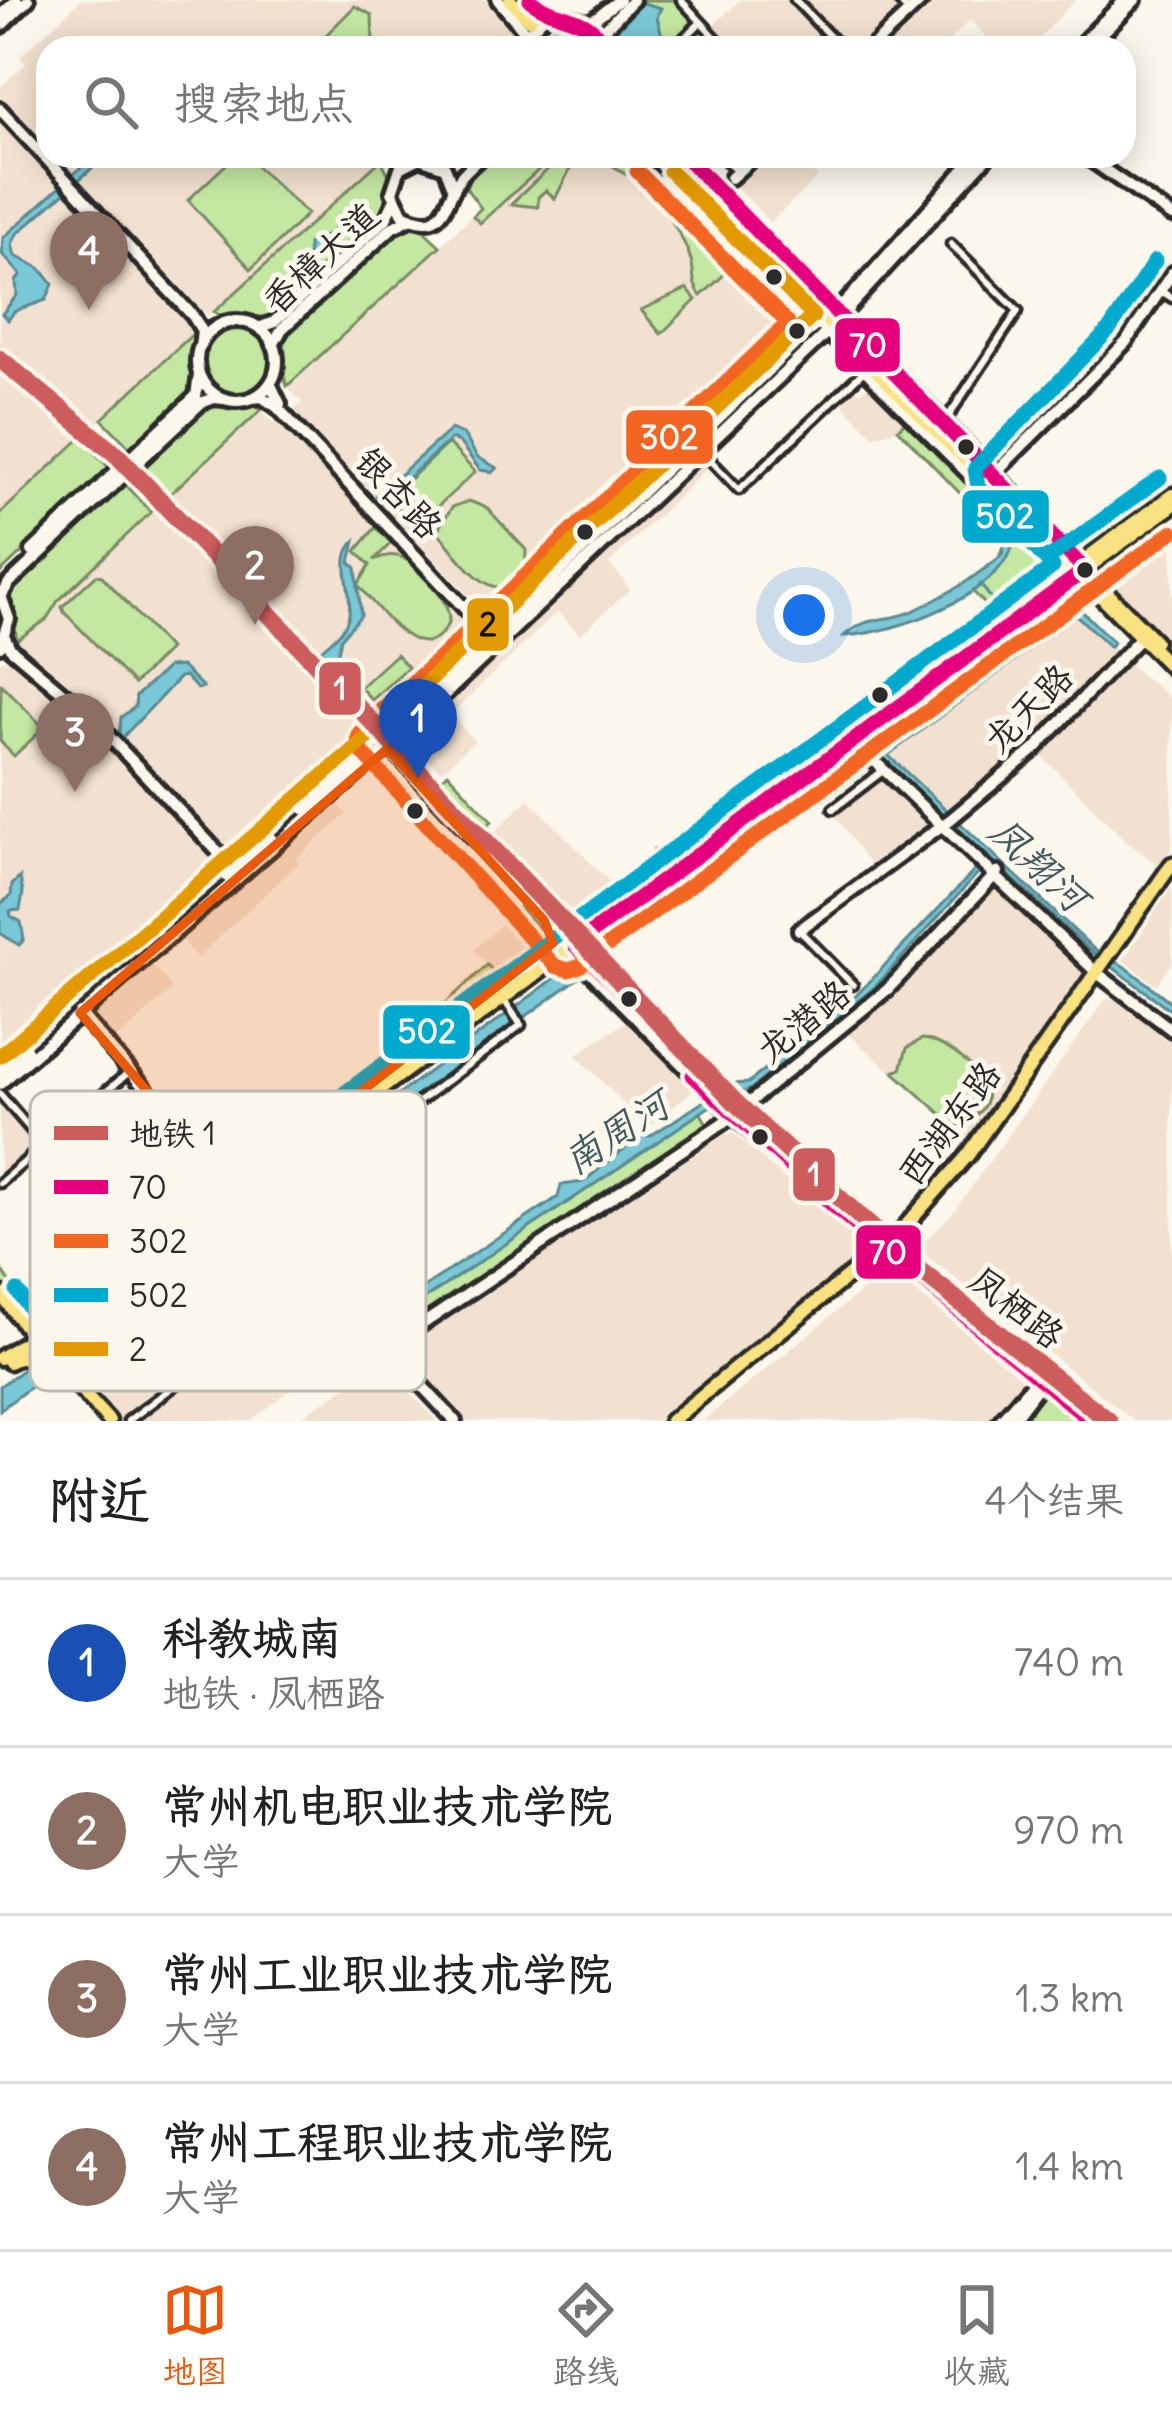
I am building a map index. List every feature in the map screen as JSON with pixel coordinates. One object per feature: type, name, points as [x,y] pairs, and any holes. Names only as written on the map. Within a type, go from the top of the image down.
[{"type":"main road","points":[[510,0],[536,20]]},
{"type":"main road","points":[[527,0],[536,20]]},
{"type":"main road","points":[[675,168],[993,475],[1076,568]]},
{"type":"main road","points":[[686,168],[831,322],[873,374],[1006,507],[1172,658]]},
{"type":"main road","points":[[388,1091],[508,1005],[572,948],[860,737],[1172,495]]},
{"type":"main road","points":[[1076,568],[1100,560],[1172,506]]},
{"type":"main road","points":[[1103,594],[1172,668]]},
{"type":"main road","points":[[546,919],[574,931],[591,922],[860,737]]},
{"type":"main road","name":"西湖东路","points":[[684,1421],[889,1248],[975,1159],[1172,864]]},
{"type":"main road","name":"西湖东路","points":[[1104,966],[1172,875]]},
{"type":"main road","points":[[375,1091],[541,960],[553,943],[546,919]]},
{"type":"main road","points":[[541,960],[572,948],[591,922]]},
{"type":"main road","name":"西湖东路","points":[[671,1421],[889,1248]]},
{"type":"main road","points":[[0,1293],[30,1338]]},
{"type":"main road","points":[[0,1304],[30,1326]]},
{"type":"main road","points":[[3,1361],[18,1335],[13,1316]]},
{"type":"main road","points":[[77,1391],[105,1421]]},
{"type":"street","points":[[0,18],[19,0]]},
{"type":"street","points":[[499,0],[536,20],[572,14],[600,34],[633,0]]},
{"type":"street","points":[[589,23],[619,0]]},
{"type":"street","points":[[681,0],[714,36]]},
{"type":"street","points":[[796,0],[830,36]]},
{"type":"street","points":[[898,0],[909,12]]},
{"type":"street","points":[[888,36],[922,0]]},
{"type":"street","points":[[1089,36],[1125,0]]},
{"type":"street","points":[[1100,36],[1135,0]]},
{"type":"street","points":[[529,36],[536,20]]},
{"type":"street","points":[[686,36],[701,22]]},
{"type":"street","points":[[0,107],[36,144]]},
{"type":"street","points":[[0,107],[36,146]]},
{"type":"street","points":[[57,168],[203,322],[246,322],[259,328],[273,345],[277,363],[271,383],[252,398],[214,398],[201,403],[8,583],[1,594],[9,619],[2,645],[88,715],[233,872]]},
{"type":"street","points":[[0,580],[200,389],[203,339],[199,324],[58,168]]},
{"type":"street","points":[[401,168],[392,185],[394,202],[411,218],[437,217],[470,168]]},
{"type":"street","points":[[446,168],[454,182],[454,194]]},
{"type":"street","points":[[665,168],[831,322]]},
{"type":"street","points":[[696,168],[831,322]]},
{"type":"street","points":[[730,168],[734,175],[742,168]]},
{"type":"street","points":[[0,1073],[385,745],[506,624],[831,322],[966,168]]},
{"type":"street","points":[[0,1084],[385,745],[831,322],[977,168]]},
{"type":"street","points":[[1106,168],[1172,213]]},
{"type":"street","name":"香樟大道","points":[[259,328],[274,322],[370,233],[394,202]]},
{"type":"street","name":"香樟大道","points":[[273,345],[282,329],[393,226],[411,218]]},
{"type":"street","points":[[942,425],[1018,311],[951,244]]},
{"type":"street","points":[[993,475],[1117,352],[1166,295],[1172,273]]},
{"type":"street","points":[[200,347],[209,333],[226,323]]},
{"type":"street","points":[[700,449],[739,490],[873,374]]},
{"type":"street","points":[[200,375],[208,389],[224,399]]},
{"type":"street","name":"银杏路","points":[[271,383],[275,399],[485,623],[506,624]]},
{"type":"street","name":"银杏路","points":[[252,398],[262,397],[277,406],[481,626],[483,646]]},
{"type":"street","points":[[1056,586],[1058,568],[1076,568]]},
{"type":"street","name":"龙天路","points":[[799,929],[1034,750],[1140,638]]},
{"type":"street","points":[[860,737],[882,766],[948,820],[998,873],[1172,1027]]},
{"type":"street","points":[[385,745],[572,948]]},
{"type":"street","points":[[833,809],[882,766]]},
{"type":"street","name":"龙潜路","points":[[426,1322],[737,1113],[888,989],[998,873]]},
{"type":"street","points":[[799,929],[853,985]]},
{"type":"street","name":"凤栖路","points":[[572,948],[737,1113],[1091,1421]]},
{"type":"street","points":[[426,1094],[520,1024],[508,1005]]},
{"type":"street","points":[[80,1013],[150,1091]]},
{"type":"street","points":[[107,1091],[132,1070]]},
{"type":"street","points":[[0,1094],[30,1129]]},
{"type":"street","points":[[0,1183],[30,1157]]},
{"type":"street","points":[[1000,1421],[1042,1376]]},
{"type":"street","points":[[1012,1421],[1042,1376]]},
{"type":"street","name":"凤栖路","points":[[1042,1376],[1111,1421]]},
{"type":"street","points":[[426,1390],[455,1421]]},
{"type":"street","points":[[128,1421],[168,1391]]},
{"type":"street","points":[[418,1391],[446,1421]]},
{"type":"highlighted area","points":[[387,749],[544,920],[553,943],[233,1191],[80,1013]]},
{"type":"shaded area","points":[[81,0],[491,0],[522,31],[517,36],[42,36]]},
{"type":"shaded area","points":[[740,0],[792,0],[826,36],[721,36],[712,27]]},
{"type":"shaded area","points":[[804,0],[896,0],[903,12],[878,36],[838,36]]},
{"type":"shaded area","points":[[929,0],[1075,0],[1041,36],[985,36],[970,20],[953,36],[890,36]]},
{"type":"shaded area","points":[[36,41],[36,134],[0,96],[0,87],[26,64],[20,56]]},
{"type":"shaded area","points":[[0,119],[36,158],[36,168],[46,168],[197,330],[0,514]]},
{"type":"shaded area","points":[[67,168],[372,168],[208,316]]},
{"type":"shaded area","points":[[525,168],[656,168],[743,257],[800,331],[681,444],[670,436],[652,453],[658,465],[498,619],[488,616],[294,411],[302,403],[287,386]]},
{"type":"shaded area","points":[[747,168],[810,168],[818,177],[770,223],[732,182]]},
{"type":"shaded area","points":[[871,383],[907,420],[898,429],[873,436],[838,399],[853,385],[860,393]]},
{"type":"shaded area","points":[[261,410],[275,424],[281,419],[475,630],[476,640],[236,856],[76,690],[17,640],[46,620],[57,601]]},
{"type":"shaded area","points":[[702,455],[711,465],[609,563],[630,589],[580,635],[557,612],[451,714],[474,741],[441,772],[410,740],[452,692]]},
{"type":"shaded area","points":[[1172,547],[1172,646],[1117,588]]},
{"type":"shaded area","points":[[1076,614],[1118,654],[1035,741],[948,813],[888,754]]},
{"type":"shaded area","points":[[1124,660],[1172,700],[1172,847],[1159,866],[1126,841],[1038,752]]},
{"type":"shaded area","points":[[0,661],[13,661],[88,726],[218,865],[219,872],[0,1061]]},
{"type":"shaded area","points":[[881,776],[933,823],[873,869],[833,812]]},
{"type":"shaded area","points":[[334,799],[347,814],[197,958],[180,938]]},
{"type":"shaded area","points":[[529,799],[621,894],[580,924],[565,924],[488,842]]},
{"type":"shaded area","points":[[1000,887],[1087,971],[970,1141],[847,1033],[991,889]]},
{"type":"shaded area","points":[[1172,887],[1172,963],[1156,985],[1123,960]]},
{"type":"shaded area","points":[[513,913],[539,941],[539,948],[498,977],[474,950]]},
{"type":"shaded area","points":[[151,963],[173,989],[113,1042],[94,1021],[94,1014]]},
{"type":"shaded area","points":[[1120,998],[1172,1039],[1172,1421],[1134,1421],[925,1254],[924,1242],[955,1210],[1105,1000]]},
{"type":"shaded area","points":[[627,1021],[696,1088],[648,1128],[576,1055]]},
{"type":"shaded area","points":[[0,1099],[30,1133],[30,1152],[0,1178]]},
{"type":"shaded area","points":[[726,1134],[734,1134],[859,1244],[861,1255],[658,1421],[466,1421],[426,1378],[426,1333]]},
{"type":"shaded area","points":[[891,1272],[1021,1378],[1022,1384],[993,1421],[703,1421],[882,1274]]},
{"type":"shaded area","points":[[91,1391],[288,1391],[250,1421],[119,1421]]},
{"type":"shaded area","points":[[340,1391],[408,1391],[437,1421],[295,1421]]},
{"type":"green space","points":[[641,0],[677,0],[711,36],[614,36],[613,26]]},
{"type":"green space","points":[[355,6],[372,15],[373,36],[325,36]]},
{"type":"green space","points":[[222,168],[259,168],[307,214],[251,269],[188,200]]},
{"type":"green space","points":[[372,168],[385,168],[390,177],[386,212],[273,317],[214,312]]},
{"type":"green space","points":[[479,168],[541,168],[480,223],[473,216],[481,208],[466,188]]},
{"type":"green space","points":[[549,168],[570,168],[555,199],[546,190],[538,197],[538,207],[511,204]]},
{"type":"green space","points":[[616,168],[656,168],[743,257],[701,296],[684,243],[665,212]]},
{"type":"green space","points":[[399,226],[423,230],[440,246],[287,386],[285,332]]},
{"type":"green space","points":[[687,289],[696,300],[661,334],[641,310]]},
{"type":"green space","points":[[237,325],[263,335],[273,361],[263,387],[237,397],[211,387],[201,361],[211,335]]},
{"type":"green space","points":[[197,330],[196,387],[130,448],[102,419]]},
{"type":"green space","points":[[213,403],[255,405],[261,410],[168,496],[144,465]]},
{"type":"green space","points":[[907,420],[1051,566],[1047,580],[997,617],[965,583],[999,558],[1005,540],[898,429]]},
{"type":"green space","points":[[81,438],[110,469],[0,573],[0,514]]},
{"type":"green space","points":[[448,443],[475,472],[423,520],[410,506],[402,513],[389,499]]},
{"type":"green space","points":[[122,485],[151,512],[58,601],[46,620],[17,640],[9,592]]},
{"type":"green space","points":[[469,501],[487,508],[526,550],[525,572],[513,584],[502,588],[478,577],[437,531],[452,507]]},
{"type":"green space","points":[[376,527],[391,543],[374,560],[403,558],[440,595],[449,622],[439,637],[427,642],[402,632],[358,585],[370,565],[356,551]]},
{"type":"green space","points":[[96,575],[169,649],[134,684],[62,607]]},
{"type":"green space","points":[[396,654],[408,667],[372,700],[360,687]]},
{"type":"green space","points":[[1,684],[44,728],[14,756],[0,741]]},
{"type":"green space","points":[[448,773],[492,821],[479,832],[435,785]]},
{"type":"green space","points":[[668,848],[675,856],[621,894],[614,887],[654,849]]},
{"type":"green space","points":[[519,907],[545,934],[545,948],[447,1025],[435,1013],[487,965],[499,976],[539,948],[539,940],[513,913]]},
{"type":"green space","points":[[430,1018],[440,1030],[357,1091],[350,1091]]},
{"type":"green space","points":[[922,1039],[955,1053],[983,1083],[982,1109],[956,1127],[894,1072],[901,1069],[907,1048]]},
{"type":"green space","points":[[700,1112],[709,1127],[426,1317],[426,1296]]},
{"type":"green space","points":[[0,1267],[23,1303],[30,1298],[30,1308],[20,1311],[0,1283]]},
{"type":"green space","points":[[1046,1390],[1084,1421],[1019,1421]]},
{"type":"water","points":[[643,3],[661,8],[657,17],[662,36],[616,36],[614,32]]},
{"type":"water","points":[[81,168],[92,168],[17,234],[12,244],[15,256],[40,268],[53,284],[46,300],[15,311],[8,320],[2,314],[17,295],[16,281],[21,275],[2,254],[3,238]]},
{"type":"water","points":[[364,200],[369,211],[322,247],[314,261],[308,260],[308,244],[332,233],[348,207]]},
{"type":"water","points":[[451,429],[464,435],[477,457],[497,468],[480,470],[460,443],[451,439],[382,501],[376,496]]},
{"type":"water","points":[[1172,525],[1172,540],[1081,610],[1113,642],[1110,647],[1076,615],[888,755],[1095,950],[1172,1003],[1172,1011],[1092,952],[882,758],[423,1091],[403,1091]]},
{"type":"water","points":[[1007,526],[1014,543],[1003,563],[966,596],[891,628],[844,636],[861,624],[913,611],[971,579],[1002,555]]},
{"type":"water","points":[[355,541],[350,562],[356,568],[361,615],[341,638],[336,662],[330,668],[320,667],[314,656],[341,631],[348,616],[346,559]]},
{"type":"water","points":[[181,666],[203,687],[197,689],[185,676],[180,677],[122,738],[121,717],[135,707],[136,696],[168,667]]},
{"type":"water","points":[[976,869],[979,872],[875,987],[750,1090],[734,1090],[426,1298],[426,1286],[558,1197],[561,1185],[583,1182],[641,1135],[650,1136],[731,1084],[748,1083],[853,999]]},
{"type":"water","points":[[20,877],[20,910],[10,911],[21,922],[24,940],[19,945],[0,933],[0,904],[11,896],[12,885]]},
{"type":"water","points":[[30,1365],[30,1387],[0,1410],[0,1386]]},
{"type":"waterway","points":[[980,584],[1001,611]]},
{"type":"tunnel","points":[[538,14],[559,36]]},
{"type":"tunnel","points":[[531,21],[546,36]]},
{"type":"metro line","name":"1","points":[[0,359],[117,455],[736,1103],[908,1261],[1109,1421]]},
{"type":"transit line","name":"70","points":[[530,0],[580,22],[598,36]]},
{"type":"transit line","name":"70","points":[[697,168],[1085,570],[575,945],[719,1089]]},
{"type":"transit line","name":"302","points":[[637,171],[788,323],[439,659],[364,725],[358,738],[363,753],[555,966],[569,970],[580,966],[1172,532]]},
{"type":"transit line","name":"2","points":[[0,1056],[384,723],[813,316],[670,171]]},
{"type":"transit line","name":"502","points":[[347,1091],[1053,567],[978,487],[975,468],[1110,329],[1155,261]]},
{"type":"transit line","name":"502","points":[[1048,559],[1160,478]]},
{"type":"transit line","name":"70","points":[[693,1075],[838,1210],[1091,1421]]},
{"type":"transit line","name":"502","points":[[17,1291],[30,1309]]},
{"type":"place","name":"常州工程职业技术学院","points":[[89,310]]},
{"type":"place","name":"常州机电职业技术学院","points":[[255,625]]},
{"type":"place","name":"科教城南","points":[[418,778]]},
{"type":"place","name":"常州工业职业技术学院","points":[[75,792]]},
{"type":"water label","name":"凤翔河","points":[[1039,864]]},
{"type":"water label","name":"南周河","points":[[616,1132]]}]
